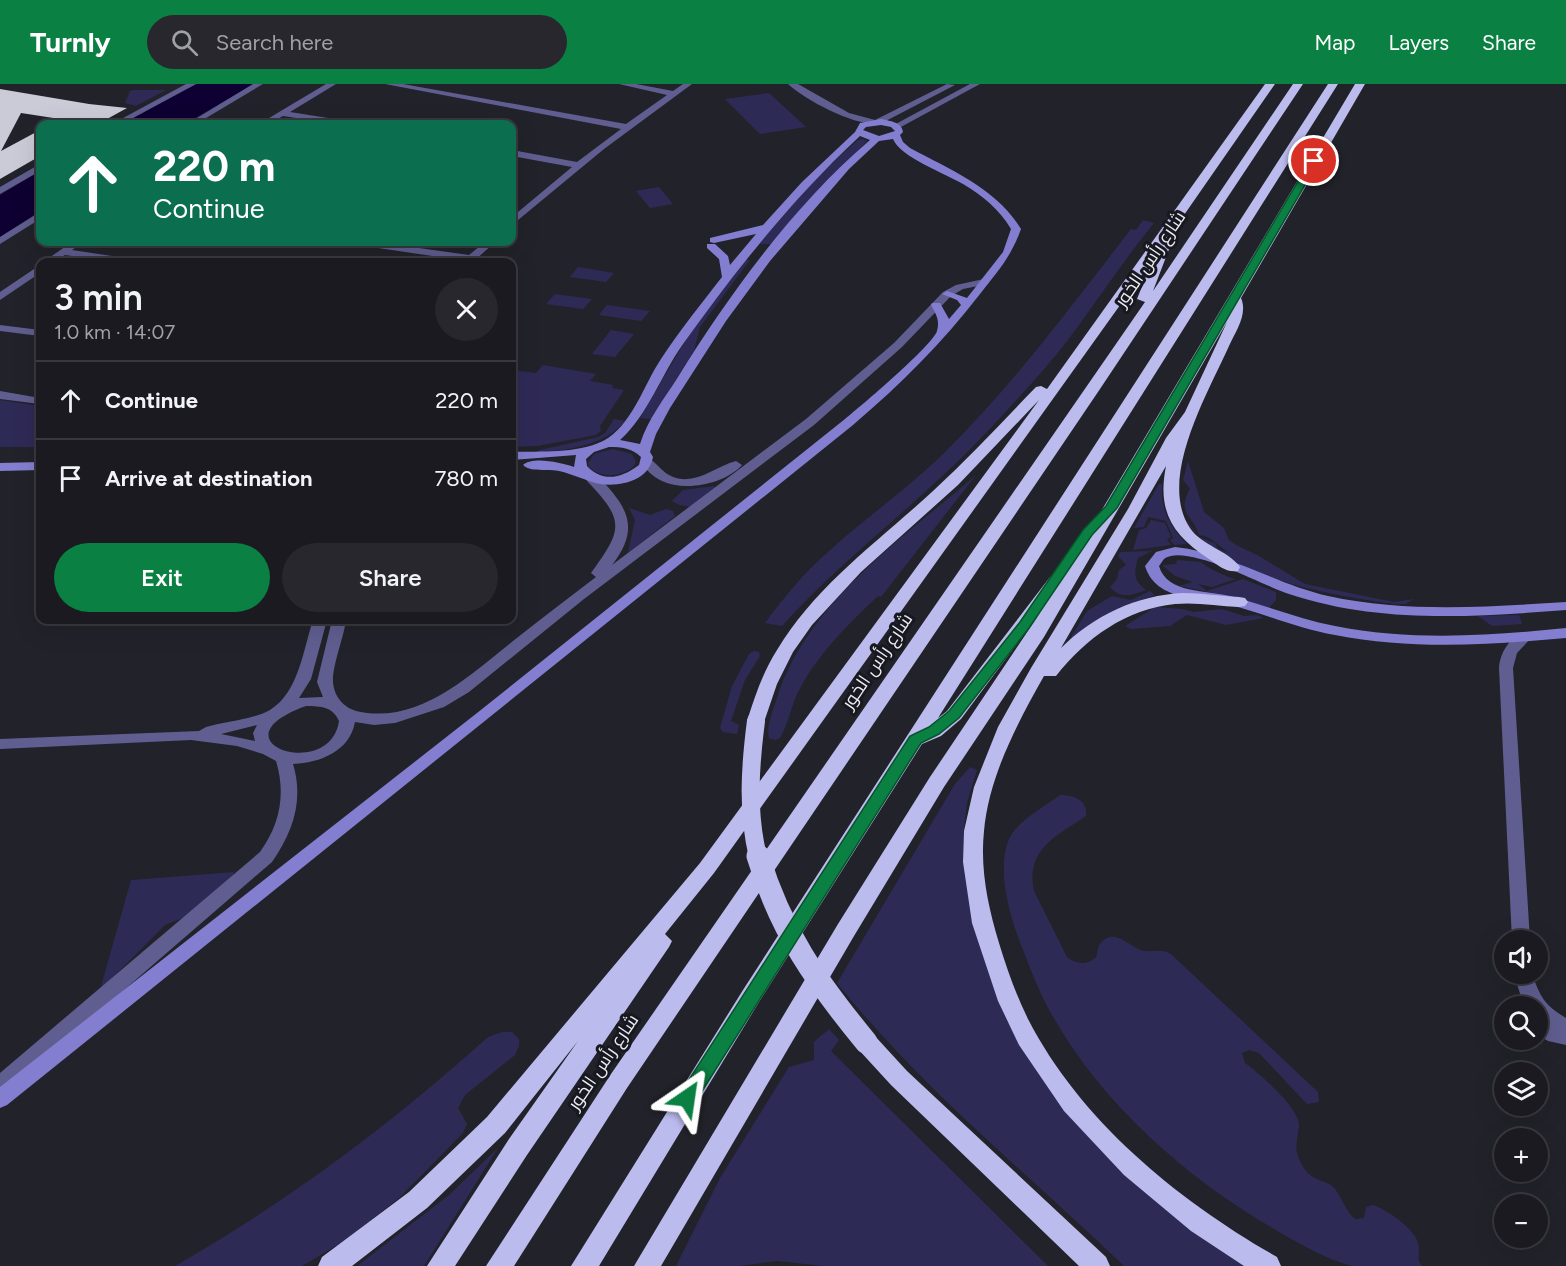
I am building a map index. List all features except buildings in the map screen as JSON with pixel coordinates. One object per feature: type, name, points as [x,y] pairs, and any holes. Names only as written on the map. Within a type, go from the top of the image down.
[{"type":"highway","points":[[331,1266],[418,1200],[496,1125],[707,868],[1069,369],[1270,84]]},
{"type":"highway","name":"شارع رأس الخور","points":[[499,1266],[625,1071],[1298,84]]},
{"type":"highway","points":[[584,1266],[750,996],[1333,84]]},
{"type":"highway","points":[[647,1266],[846,930],[937,782],[1024,654],[1360,84]]},
{"type":"highway","points":[[1130,332],[1177,214]]},
{"type":"highway","points":[[1232,567],[1188,536],[1177,520],[1171,503],[1170,485],[1172,467],[1192,413],[1237,313],[1234,296]]},
{"type":"highway","points":[[1069,369],[1047,384],[979,456],[820,601],[796,633],[776,666],[761,701],[750,752],[748,785],[750,819],[756,855],[768,891],[784,929],[806,967],[833,1005],[899,1078],[1097,1266]]},
{"type":"highway","points":[[1192,413],[1175,434],[1149,485],[1032,684],[1006,735],[982,789],[975,817],[973,874],[981,920],[993,960],[1017,1018],[1050,1075],[1084,1116],[1124,1158],[1191,1215],[1229,1243],[1268,1266]]},
{"type":"highway","points":[[915,740],[934,731],[954,715],[1024,625],[1088,532],[1111,508]]},
{"type":"highway","points":[[1006,735],[1062,656],[1082,637],[1110,619],[1141,605],[1173,599],[1239,602]]},
{"type":"highway","points":[[440,1266],[518,1147],[648,961],[707,868]]},
{"type":"street","points":[[124,120],[192,84]]},
{"type":"street","points":[[198,120],[259,84]]},
{"type":"street","points":[[270,120],[332,84]]},
{"type":"street","points":[[389,84],[626,127]]},
{"type":"street","points":[[623,84],[674,94]]},
{"type":"street","points":[[516,216],[523,206],[626,127],[688,84]]},
{"type":"street","points":[[792,84],[846,115],[896,130]]},
{"type":"street","points":[[516,465],[557,466],[609,481],[627,478],[641,471],[652,428],[710,334],[708,327],[712,316],[759,251],[768,227],[859,131],[863,124],[875,122],[953,84]]},
{"type":"street","points":[[516,456],[589,450],[608,443],[630,424],[665,362],[727,278],[759,251],[878,138],[976,84]]},
{"type":"street","points":[[282,113],[323,120]]},
{"type":"street","points":[[846,115],[859,131],[878,138],[983,198],[1004,217],[1015,236]]},
{"type":"street","points":[[0,1099],[491,710],[849,422],[888,389],[942,336],[1011,248],[1017,232],[1013,222],[994,200],[907,150],[899,143],[896,130]]},
{"type":"street","points":[[516,154],[578,165]]},
{"type":"street","points":[[0,191],[36,169]]},
{"type":"street","points":[[0,241],[36,218]]},
{"type":"street","points":[[727,278],[724,258],[712,243],[768,227]]},
{"type":"street","points":[[54,258],[72,246]]},
{"type":"street","points":[[383,246],[458,258]]},
{"type":"street","points":[[472,258],[486,246]]},
{"type":"street","points":[[62,252],[104,258]]},
{"type":"street","points":[[0,297],[36,271]]},
{"type":"street","points":[[338,624],[325,682],[333,704],[346,715],[384,720],[410,714],[439,703],[464,688],[579,596],[810,422],[898,345],[946,294],[960,287],[984,282]]},
{"type":"street","points":[[946,294],[962,297],[967,304]]},
{"type":"street","points":[[936,305],[944,319],[942,336]]},
{"type":"street","points":[[0,328],[36,332]]},
{"type":"street","points":[[0,395],[36,400]]},
{"type":"street","points":[[608,443],[629,444],[646,457],[656,472],[671,480],[702,482],[722,474],[756,454],[774,448]]},
{"type":"street","points":[[579,596],[609,560],[620,540],[622,531],[617,506],[580,468],[579,462],[582,456],[589,450]]},
{"type":"street","points":[[0,456],[36,456]]},
{"type":"street","points":[[0,466],[36,466]]},
{"type":"street","points":[[1566,606],[1454,613],[1381,609],[1313,597],[1201,554],[1182,550],[1159,555],[1152,566],[1157,579],[1185,592],[1239,602],[1303,624],[1367,636],[1443,640],[1566,633]]},
{"type":"street","points":[[285,707],[298,689],[307,670],[319,624]]},
{"type":"street","points":[[1520,930],[1506,668],[1511,650],[1525,637]]},
{"type":"street","points":[[191,735],[271,716],[285,707],[305,701],[333,704]]},
{"type":"street","points":[[0,744],[191,735],[230,739],[265,749],[283,758],[311,757],[335,744],[347,727],[346,715]]},
{"type":"street","points":[[265,749],[261,743],[261,730],[271,716]]},
{"type":"street","points":[[0,1086],[266,857],[282,831],[289,808],[290,783],[283,758]]},
{"type":"street","points":[[1548,1017],[1566,1027]]},
{"type":"street","points":[[1548,1031],[1566,1037]]},
{"type":"shaded area","points":[[197,84],[254,84],[192,120],[129,120]]},
{"type":"shaded area","points":[[166,90],[136,106],[125,103],[130,91]]},
{"type":"shaded area","points":[[769,93],[806,127],[760,134],[725,99]]},
{"type":"shaded area","points":[[858,140],[867,141],[806,203],[771,244],[760,244],[768,231],[805,189]]},
{"type":"shaded area","points":[[36,173],[36,214],[0,237],[0,195]]},
{"type":"shaded area","points":[[659,187],[673,204],[650,208],[636,191]]},
{"type":"shaded area","points":[[1143,220],[1154,223],[1068,340],[1003,415],[956,463],[830,577],[782,626],[765,623],[819,560],[917,478],[970,426],[1042,344],[1131,229],[1136,230]]},
{"type":"shaded area","points":[[746,260],[750,260],[700,327],[694,351],[651,419],[640,418],[691,331]]},
{"type":"shaded area","points":[[578,267],[614,273],[606,282],[570,277]]},
{"type":"shaded area","points":[[555,294],[592,299],[583,309],[546,304]]},
{"type":"shaded area","points":[[607,305],[650,311],[641,321],[599,315]]},
{"type":"shaded area","points":[[611,330],[634,334],[615,357],[592,354]]},
{"type":"shaded area","points":[[543,365],[596,374],[590,381],[613,385],[612,388],[624,390],[600,426],[601,431],[596,435],[537,446],[516,447],[516,370],[536,373]]},
{"type":"shaded area","points":[[0,400],[36,405],[36,447],[0,447]]},
{"type":"shaded area","points":[[614,419],[625,421],[607,436],[596,441],[573,448],[536,453],[540,450],[598,437],[605,433]]},
{"type":"shaded area","points":[[613,449],[632,454],[636,462],[634,466],[629,470],[612,475],[594,471],[589,467],[588,463],[594,454]]},
{"type":"shaded area","points":[[1188,461],[1204,512],[1224,528],[1229,540],[1236,545],[1305,584],[1394,602],[1414,599],[1405,604],[1396,604],[1311,589],[1250,569],[1223,555],[1200,537],[1215,543],[1218,549],[1230,553],[1208,538],[1199,535],[1185,509],[1186,497],[1190,489],[1183,480]]},
{"type":"shaded area","points":[[976,475],[881,597],[878,596],[866,607],[823,654],[797,694],[780,738],[775,740],[769,738],[769,724],[777,698],[791,664],[810,632],[860,574]]},
{"type":"shaded area","points":[[1159,484],[1162,484],[1167,517],[1187,544],[1174,545],[1170,540],[1173,538],[1166,521],[1148,517],[1144,527],[1134,528]]},
{"type":"shaded area","points":[[714,486],[715,488],[691,507],[672,501],[683,490]]},
{"type":"shaded area","points":[[629,508],[650,515],[666,509],[673,511],[675,516],[628,553],[635,520]]},
{"type":"shaded area","points":[[1151,520],[1165,523],[1171,537],[1167,539],[1171,545],[1133,550],[1139,530],[1146,528]]},
{"type":"shaded area","points":[[1152,551],[1138,558],[1136,568],[1137,579],[1146,590],[1132,595],[1123,595],[1110,587],[1117,579],[1119,570],[1126,565],[1118,556],[1120,552]]},
{"type":"shaded area","points":[[1177,560],[1201,562],[1217,572],[1236,579],[1212,587],[1198,584],[1207,591],[1243,579],[1276,592],[1276,600],[1268,609],[1229,596],[1179,586],[1193,582],[1175,576],[1162,565],[1176,564]]},
{"type":"shaded area","points":[[1150,591],[1155,595],[1123,607],[1068,642],[1087,611],[1112,596],[1131,600]]},
{"type":"shaded area","points":[[1155,607],[1193,612],[1222,609],[1244,616],[1257,615],[1264,618],[1226,625],[1187,615],[1170,626],[1131,629],[1125,626]]},
{"type":"shaded area","points":[[1519,615],[1522,624],[1492,626],[1478,616]]},
{"type":"shaded area","points":[[754,651],[759,652],[760,656],[745,680],[731,721],[739,725],[737,734],[723,732],[720,728],[732,686],[749,654]]},
{"type":"shaded area","points":[[970,767],[977,770],[967,803],[964,828],[963,858],[969,896],[1020,1042],[1245,1266],[1124,1266],[939,1094],[870,1022],[837,983],[955,784]]},
{"type":"shaded area","points":[[1060,795],[1070,796],[1082,802],[1086,816],[1046,845],[1034,864],[1032,877],[1034,891],[1067,957],[1078,962],[1089,962],[1096,957],[1100,944],[1111,937],[1117,937],[1144,951],[1162,951],[1172,955],[1318,1092],[1319,1102],[1307,1104],[1259,1053],[1249,1050],[1242,1053],[1245,1063],[1277,1091],[1293,1110],[1299,1125],[1297,1152],[1304,1169],[1313,1177],[1331,1185],[1355,1219],[1364,1218],[1366,1207],[1373,1205],[1399,1220],[1416,1238],[1422,1266],[1345,1264],[1284,1235],[1208,1186],[1176,1160],[1145,1133],[1090,1072],[1066,1039],[1042,996],[1018,937],[1005,888],[1004,862],[1009,839],[1013,832],[1024,820]]},
{"type":"shaded area","points":[[234,872],[231,882],[188,916],[165,925],[100,990],[131,880]]},
{"type":"shaded area","points":[[829,1029],[839,1040],[831,1051],[1048,1266],[824,1266],[777,1261],[738,1266],[676,1266],[720,1178],[789,1067],[814,1060],[814,1042]]},
{"type":"shaded area","points":[[502,1032],[512,1032],[519,1039],[519,1046],[515,1055],[465,1095],[458,1108],[467,1124],[463,1133],[399,1198],[346,1240],[302,1266],[175,1266],[299,1188],[376,1131],[488,1037]]},
{"type":"shaded area","points":[[498,1148],[424,1266],[357,1266],[449,1195]]},
{"type":"route","points":[[687,1098],[915,740],[934,731],[954,715],[1024,625],[1088,532],[1111,508],[1314,161]]}]
